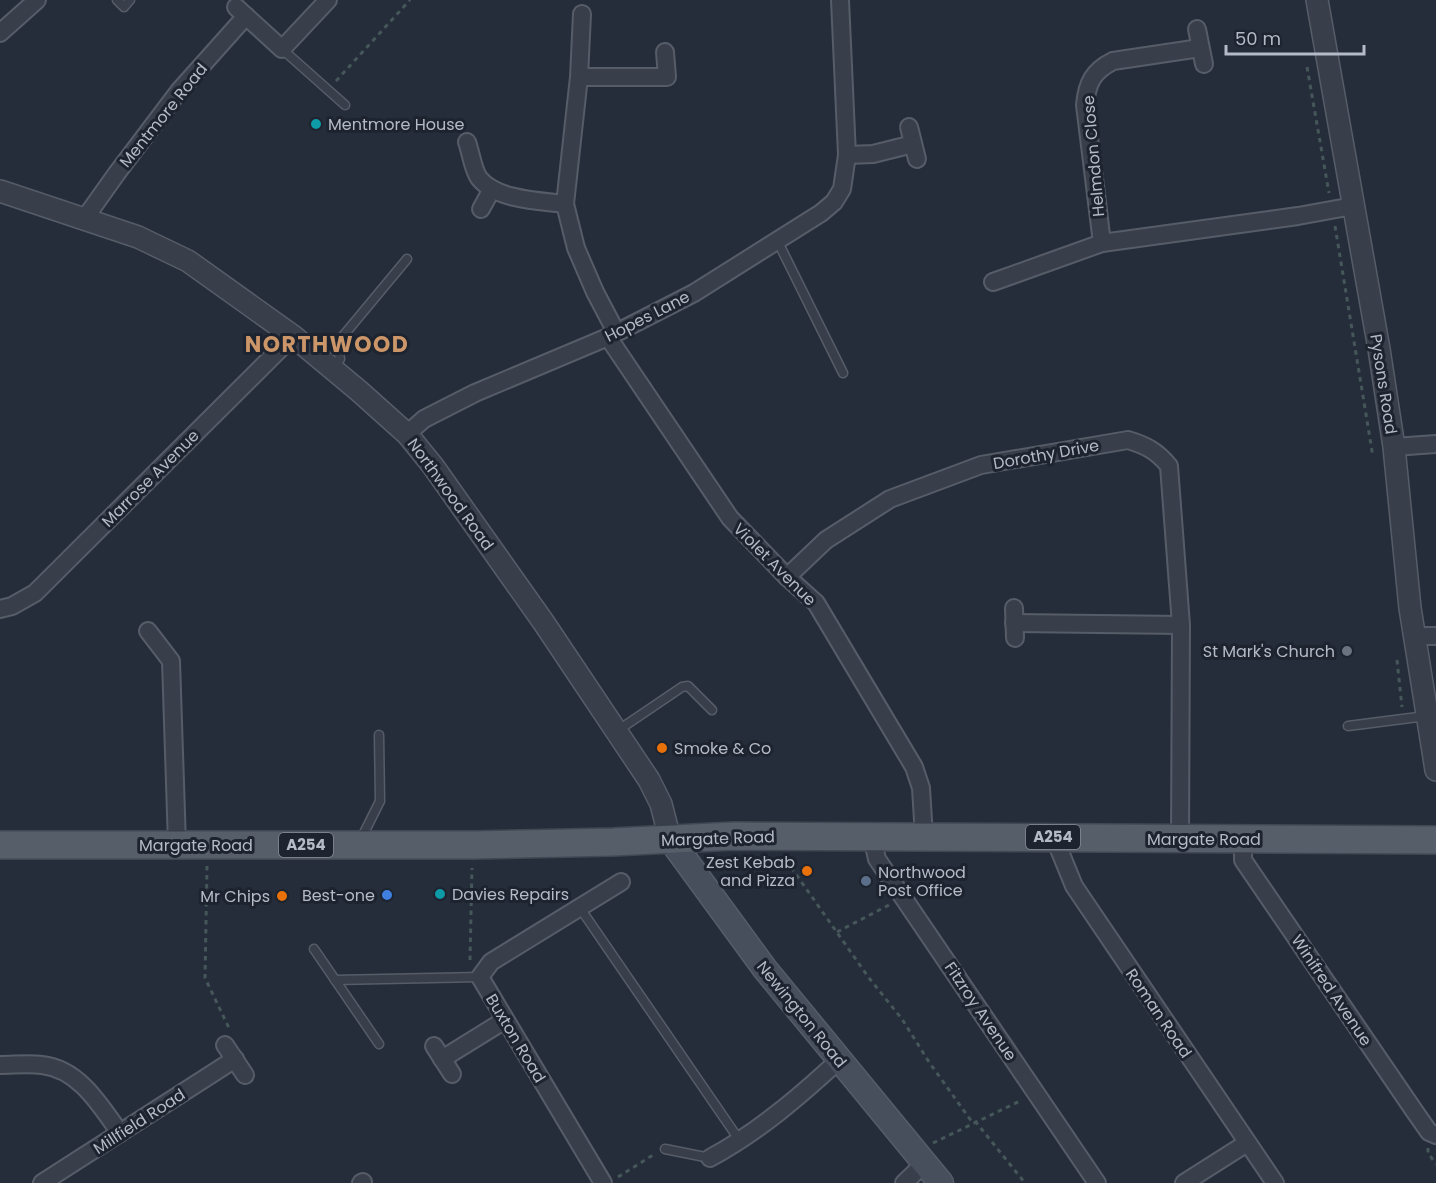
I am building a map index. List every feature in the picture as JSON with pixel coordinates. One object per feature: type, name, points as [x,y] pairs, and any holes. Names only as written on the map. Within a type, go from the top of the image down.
[{"type":"main road","name":"Margate Road","points":[[0,845],[474,845],[613,842],[734,836],[1436,840]]},
{"type":"main road","name":"Newington Road","points":[[670,839],[765,969],[941,1183]]},
{"type":"street","points":[[0,33],[38,0]]},
{"type":"street","points":[[282,49],[328,0]]},
{"type":"street","name":"Hopes Lane","points":[[407,435],[424,419],[475,393],[612,334],[694,293],[834,202],[842,189],[847,155],[840,0]]},
{"type":"street","name":"Pysons Road","points":[[1317,0],[1343,208],[1379,349],[1394,447],[1408,597],[1436,770]]},
{"type":"street","name":"Mentmore Road","points":[[85,218],[241,12],[282,49]]},
{"type":"street","points":[[467,142],[479,178],[492,189],[520,198],[565,204],[579,78],[582,14]]},
{"type":"street","name":"Helmdon Close","points":[[1102,243],[1085,105],[1087,88],[1092,76],[1101,67],[1113,61],[1202,56],[1197,29]]},
{"type":"street","points":[[579,78],[667,77],[665,52]]},
{"type":"street","points":[[847,155],[915,151],[909,127]]},
{"type":"street","points":[[481,209],[492,189]]},
{"type":"street","name":"Northwood Road","points":[[0,191],[138,237],[188,261],[334,368],[407,435],[433,466],[474,523],[649,780],[661,804],[670,839]]},
{"type":"street","name":"Violet Avenue","points":[[565,204],[576,248],[612,334],[730,518],[787,577],[816,603],[914,767],[921,788],[924,837]]},
{"type":"street","points":[[993,282],[1102,243],[1343,208]]},
{"type":"street","name":"Marrose Avenue","points":[[0,609],[12,606],[35,593],[293,336]]},
{"type":"street","name":"Dorothy Drive","points":[[787,577],[826,540],[890,499],[981,465],[1128,440],[1145,445],[1160,455],[1168,466],[1181,625],[1180,840]]},
{"type":"street","points":[[1394,447],[1436,444]]},
{"type":"street","points":[[1014,623],[1181,625]]},
{"type":"street","points":[[148,631],[171,661],[177,844]]},
{"type":"street","points":[[1415,636],[1436,636]]},
{"type":"street","name":"Fitzroy Avenue","points":[[872,837],[877,859],[1097,1183]]},
{"type":"street","name":"Roman Road","points":[[1054,837],[1074,886],[1275,1183]]},
{"type":"street","name":"Winifred Avenue","points":[[1243,839],[1244,860],[1424,1125],[1429,1132],[1436,1135]]},
{"type":"street","name":"Buxton Road","points":[[603,1183],[505,1020],[475,977],[491,962],[621,882]]},
{"type":"street","points":[[452,1074],[438,1052],[505,1020]]},
{"type":"street","points":[[225,1045],[245,1075]]},
{"type":"street","name":"Millfield Road","points":[[42,1183],[235,1059]]},
{"type":"street","points":[[710,1158],[740,1142],[795,1100],[840,1060]]},
{"type":"street","points":[[0,1065],[43,1065],[61,1071],[92,1093],[120,1133]]},
{"type":"street","points":[[1184,1183],[1247,1143]]},
{"type":"street","points":[[904,1183],[920,1157]]},
{"type":"lane","points":[[117,0],[124,7],[130,0]]},
{"type":"lane","points":[[282,49],[345,105]]},
{"type":"lane","points":[[777,240],[843,373]]},
{"type":"lane","points":[[334,368],[340,359],[338,348],[343,336],[407,259]]},
{"type":"lane","points":[[616,732],[682,687],[688,686],[712,710]]},
{"type":"lane","points":[[1348,726],[1426,713]]},
{"type":"lane","points":[[358,845],[380,801],[379,735]]},
{"type":"lane","points":[[580,908],[740,1142]]},
{"type":"lane","points":[[314,949],[379,1044]]},
{"type":"lane","points":[[335,980],[475,977]]},
{"type":"lane","points":[[665,1149],[710,1158]]},
{"type":"path","points":[[328,90],[410,0]]},
{"type":"path","points":[[1305,56],[1326,180],[1343,208],[1374,465]]},
{"type":"path","points":[[1396,652],[1402,710],[1426,713]]},
{"type":"path","points":[[770,836],[869,978],[903,1019],[929,1062],[973,1122],[1025,1183]]},
{"type":"path","points":[[474,845],[470,883],[475,977]]},
{"type":"path","points":[[208,846],[205,978],[232,1035],[225,1045]]},
{"type":"path","points":[[837,932],[903,897]]},
{"type":"path","points":[[920,1157],[973,1122],[1037,1094]]},
{"type":"path","points":[[609,1183],[665,1149]]},
{"type":"place","name":"Mentmore House","points":[[316,124]]},
{"type":"place","name":"St Mark's Church","points":[[1347,651]]},
{"type":"place","name":"Smoke & Co","points":[[662,748]]},
{"type":"place","name":"Zest Kebab and Pizza","points":[[807,871]]},
{"type":"place","name":"Northwood Post Office","points":[[866,881]]},
{"type":"place","name":"Davies Repairs","points":[[440,894]]},
{"type":"place","name":"Best-one","points":[[387,895]]},
{"type":"place","name":"Mr Chips","points":[[282,896]]},
{"type":"district","name":"NORTHWOOD","points":[[327,344]]}]
